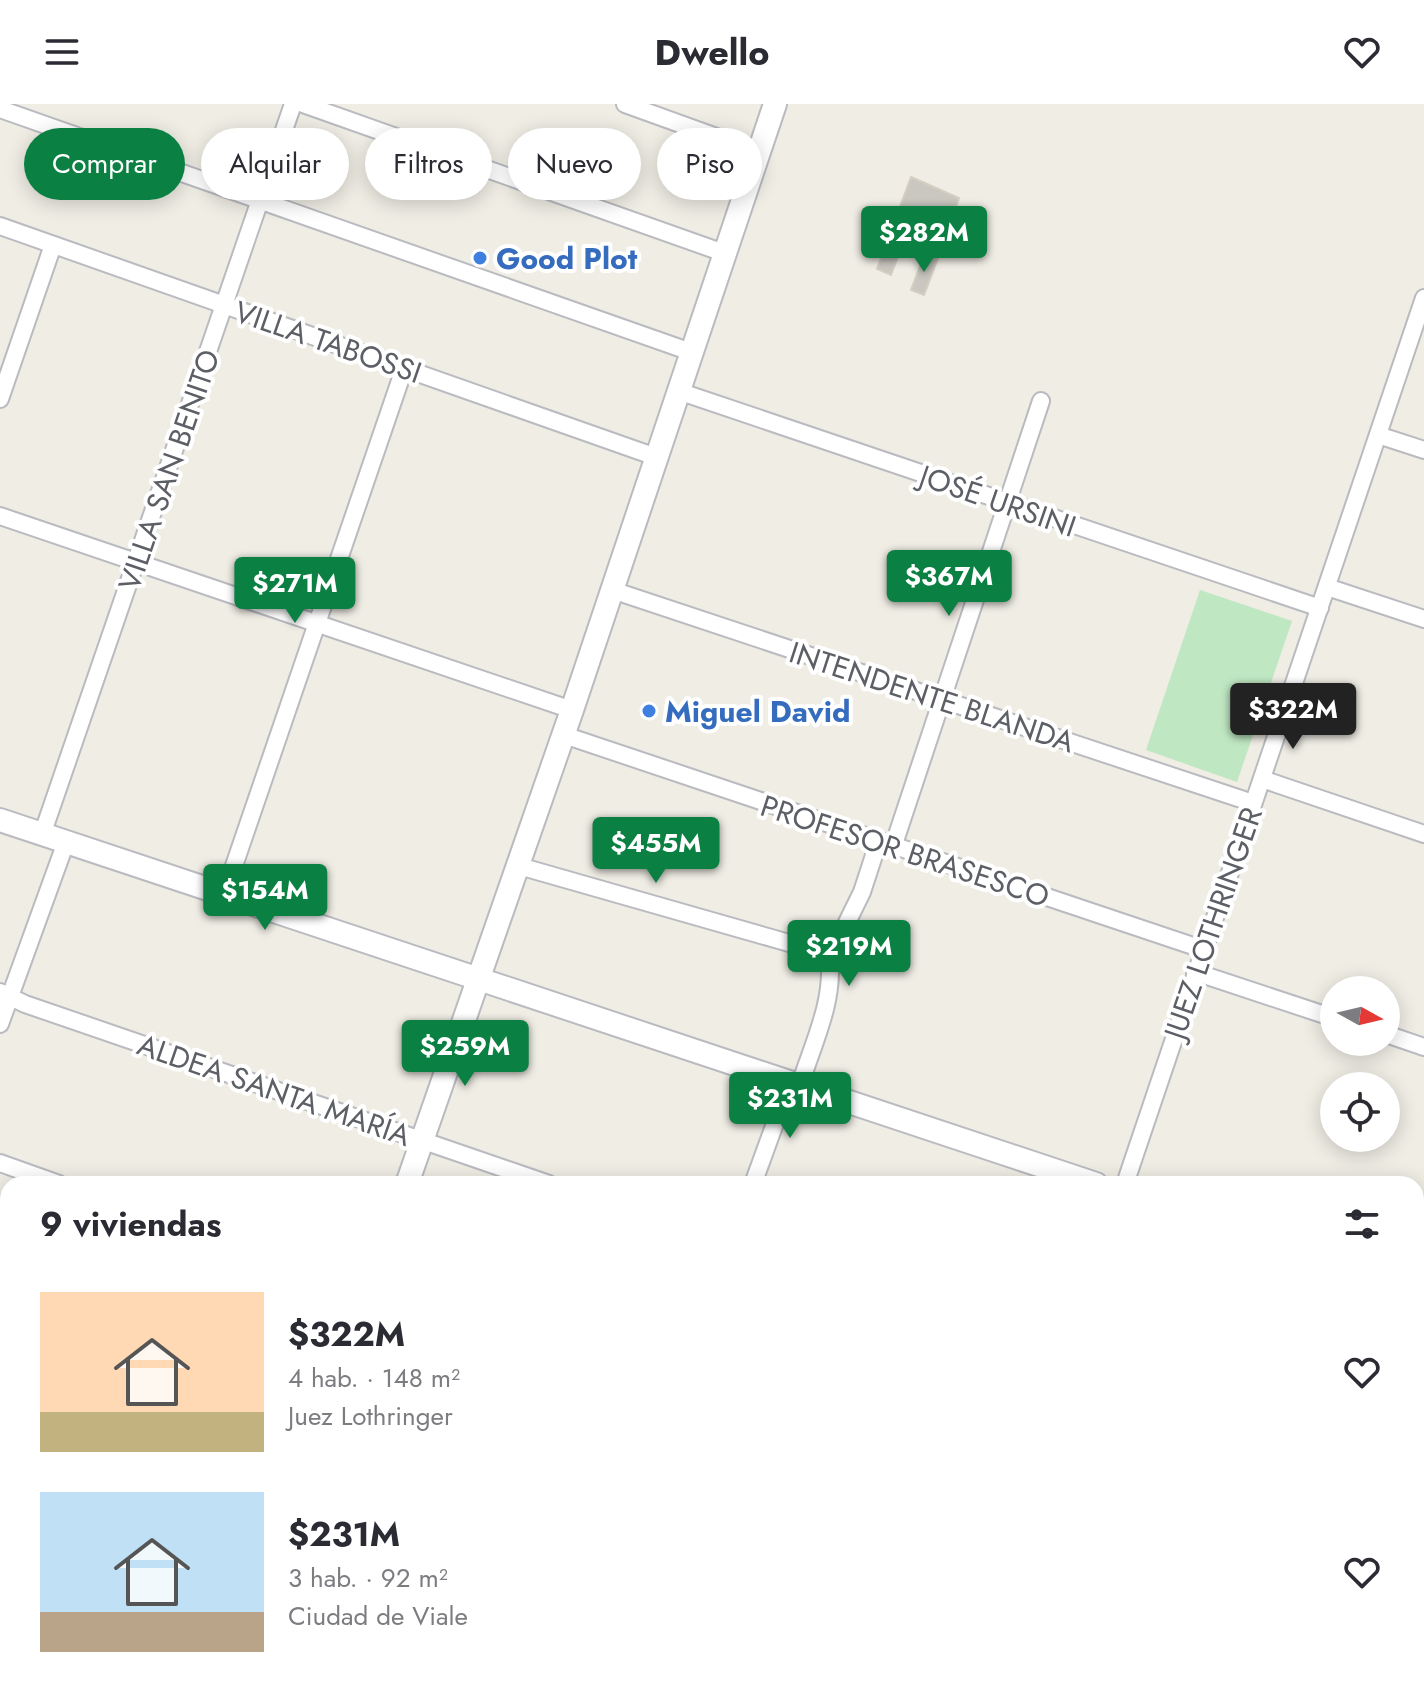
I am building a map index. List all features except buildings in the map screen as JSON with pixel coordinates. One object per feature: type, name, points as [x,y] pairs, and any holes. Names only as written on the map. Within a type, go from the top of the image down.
[{"type":"street","name":"VILLA SAN BENITO","points":[[285,128],[293,104]]},
{"type":"street","points":[[303,104],[724,253]]},
{"type":"street","points":[[625,104],[692,128]]},
{"type":"street","points":[[762,141],[775,104]]},
{"type":"street","points":[[0,109],[201,179]]},
{"type":"street","name":"VILLA SAN BENITO","points":[[42,835],[260,200]]},
{"type":"street","points":[[260,200],[691,352]]},
{"type":"street","points":[[410,1176],[564,735],[742,200]]},
{"type":"street","name":"VILLA TABOSSI","points":[[0,226],[656,457]]},
{"type":"street","points":[[0,396],[53,245]]},
{"type":"street","name":"JUEZ LOTHRINGER","points":[[1128,1176],[1424,298]]},
{"type":"street","points":[[224,895],[404,369]]},
{"type":"street","name":"JOSÉ URSINI","points":[[678,391],[1007,505],[1320,608]]},
{"type":"street","points":[[756,1176],[827,995],[832,975],[829,959],[886,845],[942,700],[1041,401]]},
{"type":"street","points":[[1378,435],[1424,450]]},
{"type":"street","points":[[0,516],[572,710]]},
{"type":"street","points":[[1327,587],[1424,619]]},
{"type":"street","name":"INTENDENTE BLANDA","points":[[612,590],[1253,803]]},
{"type":"street","name":"PROFESOR BRASESCO","points":[[564,735],[1202,949]]},
{"type":"street","points":[[1262,779],[1424,834]]},
{"type":"street","points":[[0,820],[1072,1176]]},
{"type":"street","points":[[0,1024],[5,995],[66,842]]},
{"type":"street","points":[[519,866],[782,941],[829,959]]},
{"type":"street","points":[[1195,972],[1320,1013]]},
{"type":"street","name":"ALDEA SANTA MARÍA","points":[[5,995],[526,1176]]},
{"type":"street","points":[[1400,1039],[1424,1047]]},
{"type":"street","points":[[0,1163],[37,1176]]},
{"type":"green space","points":[[1200,590],[1292,621],[1237,782],[1146,750]]},
{"type":"place","name":"Good Plot","points":[[480,258]]},
{"type":"place","name":"Miguel David","points":[[649,711]]}]
